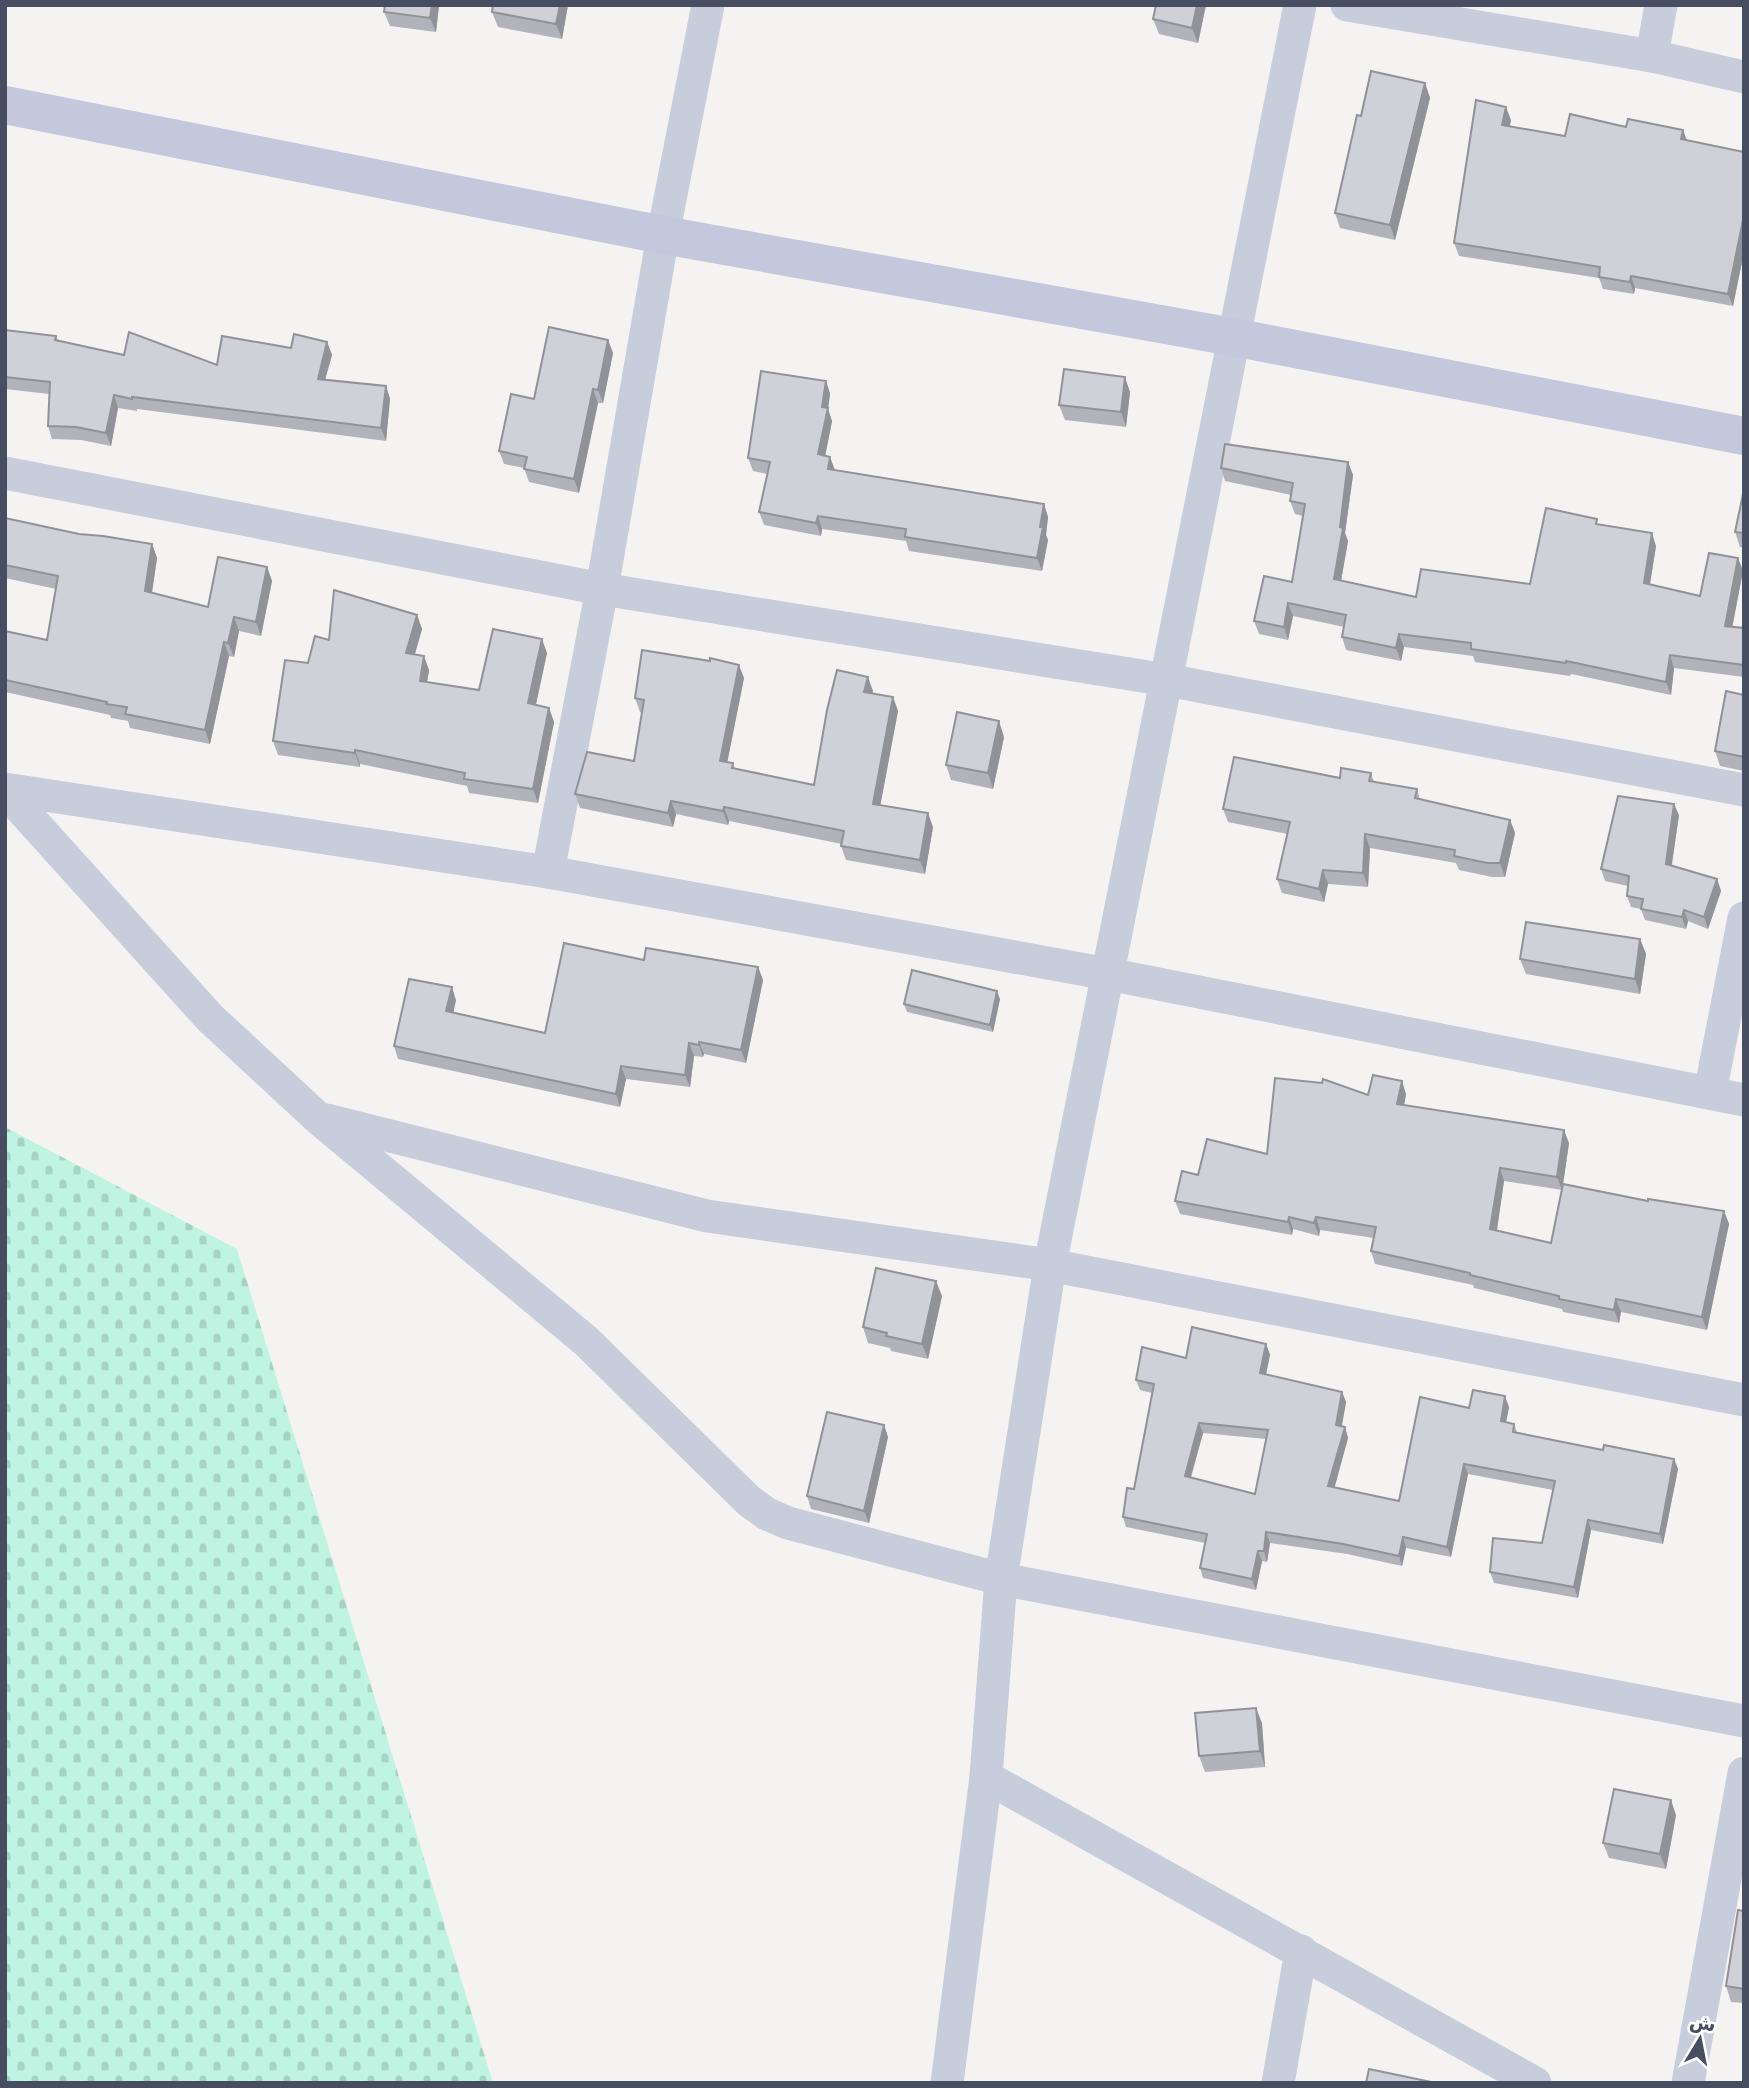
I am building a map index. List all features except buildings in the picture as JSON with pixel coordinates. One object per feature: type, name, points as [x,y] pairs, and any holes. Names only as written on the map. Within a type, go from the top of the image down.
[{"type":"street","points":[[548,872],[602,589],[663,235],[708,5]]},
{"type":"street","points":[[947,2083],[986,1777],[1001,1579],[1050,1265],[1300,5]]},
{"type":"street","points":[[1347,5],[1652,56],[1744,77]]},
{"type":"street","points":[[1652,56],[1661,5]]},
{"type":"street","points":[[5,105],[663,235],[1233,337],[1744,436]]},
{"type":"street","points":[[5,473],[602,589],[1167,680],[1744,790]]},
{"type":"street","points":[[5,790],[548,872],[1108,974],[1744,1100]]},
{"type":"street","points":[[5,790],[210,1018],[318,1118],[586,1341],[748,1501],[767,1514],[788,1523],[1001,1579],[1744,1721]]},
{"type":"street","points":[[1710,1093],[1744,918]]},
{"type":"street","points":[[318,1118],[707,1216],[1050,1265],[1744,1399]]},
{"type":"street","points":[[1688,2083],[1744,1773]]},
{"type":"street","points":[[986,1777],[1535,2083]]},
{"type":"street","points":[[1278,2083],[1301,1951]]},
{"type":"green space","points":[[5,1127],[237,1249],[493,2083],[5,2083]]}]
